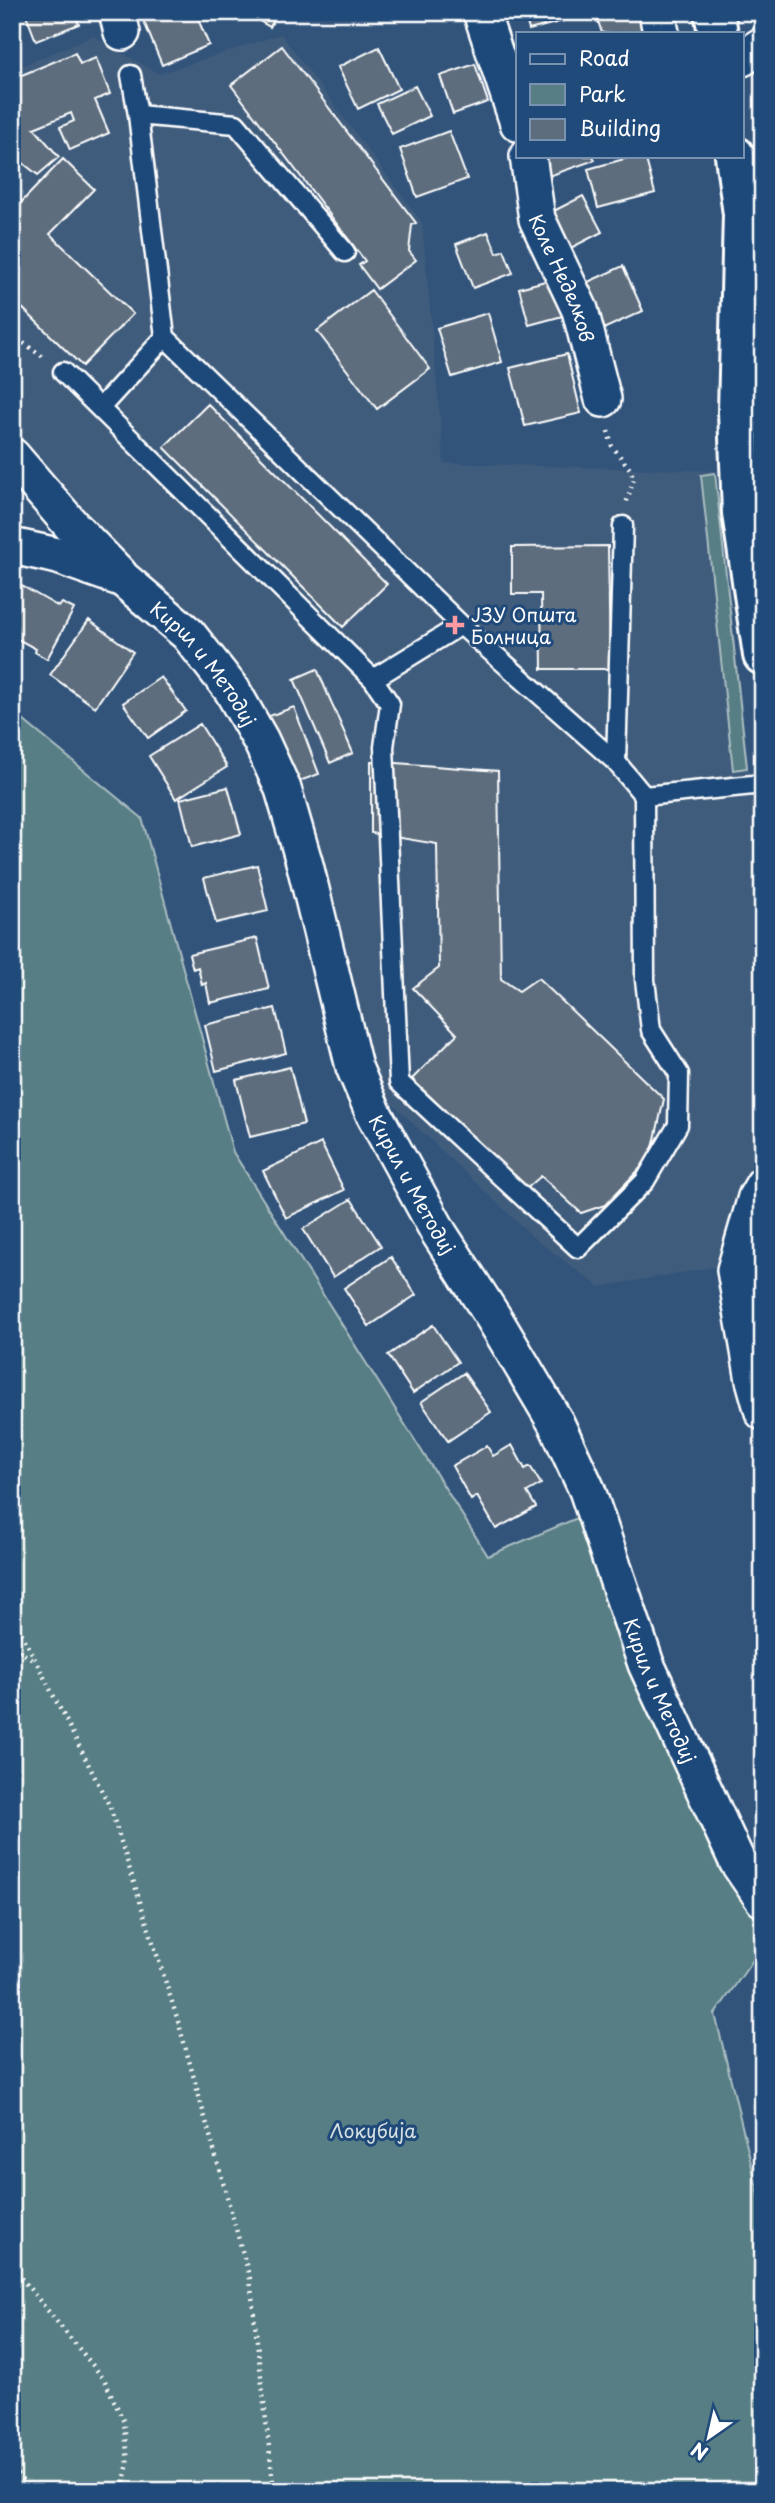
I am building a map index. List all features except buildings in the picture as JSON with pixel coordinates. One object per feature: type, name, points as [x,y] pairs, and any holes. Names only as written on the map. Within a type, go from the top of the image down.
[{"type":"main road","points":[[714,12],[718,32]]},
{"type":"main road","points":[[735,158],[743,214],[738,412],[742,513],[763,655]]},
{"type":"street","points":[[481,12],[516,117]]},
{"type":"street","points":[[657,12],[661,32]]},
{"type":"street","points":[[744,57],[763,44]]},
{"type":"street","name":"Коле Неделков","points":[[528,158],[537,219],[580,310],[603,399]]},
{"type":"street","points":[[12,456],[72,526],[124,579]]},
{"type":"street","name":"Кирил и Методиј","points":[[12,547],[58,556],[124,579],[188,634],[232,690],[261,741],[283,789],[354,1067],[374,1114],[439,1233],[556,1423],[587,1490],[646,1664],[737,1861],[763,1899]]},
{"type":"street","points":[[763,1185],[756,1197],[734,1270],[754,1380],[763,1412]]},
{"type":"lane","points":[[63,372],[373,679],[390,704],[383,747],[399,1082],[578,1248],[645,1181],[678,1125],[679,1074],[651,1030],[645,980],[644,796],[616,762],[461,625],[165,337],[131,75]]},
{"type":"lane","points":[[138,115],[236,124],[345,252]]},
{"type":"lane","points":[[100,408],[165,337]]},
{"type":"lane","points":[[616,762],[623,526]]},
{"type":"lane","points":[[373,679],[461,625]]},
{"type":"lane","points":[[644,796],[763,785]]},
{"type":"path","points":[[12,335],[63,372]]},
{"type":"path","points":[[603,399],[612,446],[631,469],[634,479],[627,498],[623,526]]},
{"type":"path","points":[[12,1614],[110,1807],[178,2021],[250,2279],[274,2491]]},
{"type":"path","points":[[12,1647],[35,1661]]},
{"type":"path","points":[[12,2267],[104,2379],[124,2422],[128,2463],[122,2491]]},
{"type":"path","points":[[12,2469],[32,2491]]},
{"type":"shaded area","name":"ЈЗУ Општа Болница","points":[[281,34],[422,222],[444,463],[716,471],[749,769],[763,851],[763,1158],[715,1267],[599,1287],[535,1239],[379,1091],[238,685],[12,445],[12,70],[93,36],[159,74]]},
{"type":"green space","points":[[715,473],[747,768],[733,770],[701,475]]},
{"type":"green space","name":"Локубија","points":[[12,711],[142,818],[233,1152],[488,1556],[577,1518],[763,1910],[763,1946],[715,2014],[763,2213],[763,2491],[12,2491]]},
{"type":"place","name":"ЈЗУ Општа Болница","points":[[455,625]]}]
